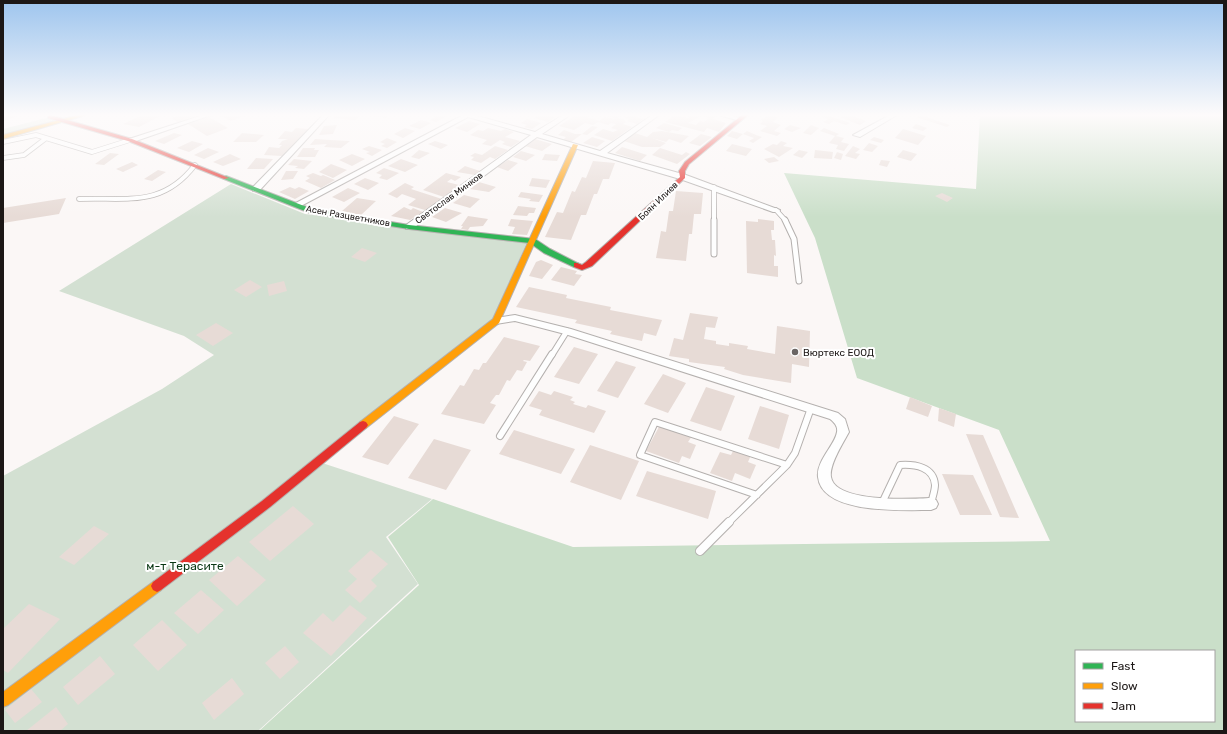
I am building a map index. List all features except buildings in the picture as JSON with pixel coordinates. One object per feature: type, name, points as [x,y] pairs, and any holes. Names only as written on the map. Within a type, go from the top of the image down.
[{"type":"street","name":"Асен Разцветников","points":[[154,149],[310,211],[409,227],[532,241],[547,252],[582,268]]},
{"type":"street","points":[[256,189],[293,149]]},
{"type":"street","points":[[296,205],[401,149]]},
{"type":"street","name":"Светослав Минков","points":[[409,227],[516,149]]},
{"type":"street","points":[[3,700],[87,639],[259,508],[496,321],[573,149]]},
{"type":"street","points":[[589,149],[714,187],[776,210]]},
{"type":"street","points":[[602,153],[607,149]]},
{"type":"street","name":"Боян Илиев","points":[[582,268],[589,264],[645,214],[683,177],[682,171],[687,163],[704,149]]},
{"type":"street","points":[[496,321],[515,318],[567,331],[834,416],[841,422],[843,432],[828,460],[825,470],[824,476],[830,487],[840,494],[860,501],[930,504]]},
{"type":"lane","points":[[3,158],[24,155],[32,149]]},
{"type":"lane","points":[[80,149],[89,152],[103,149]]},
{"type":"lane","points":[[79,199],[97,197],[131,199],[157,195],[184,180],[195,165]]},
{"type":"lane","points":[[714,187],[714,254]]},
{"type":"lane","points":[[776,210],[788,224],[794,239],[799,281]]},
{"type":"lane","points":[[500,436],[567,331]]},
{"type":"lane","points":[[700,551],[787,465],[796,453],[811,408]]},
{"type":"lane","points":[[757,495],[640,455],[655,422],[787,465]]},
{"type":"lane","points":[[882,503],[896,470],[900,465],[906,464],[925,467],[930,472],[935,485],[930,504]]},
{"type":"green space","points":[[978,149],[1224,149],[1224,731],[259,731],[419,585],[388,537],[433,499],[573,547],[1050,541],[999,430],[857,378],[815,238],[784,173],[976,189]]},
{"type":"green space","name":"м-т Терасите","points":[[231,184],[305,214],[527,242],[492,321],[313,460],[432,499],[386,537],[418,584],[258,731],[3,731],[3,476],[162,389],[214,355],[184,336],[59,291]]},
{"type":"traffic: fast","points":[[226,178],[310,211],[409,227],[532,241],[547,251],[577,265]]},
{"type":"traffic: slow","points":[[363,425],[496,321],[573,149]]},
{"type":"traffic: slow","points":[[3,700],[157,586]]},
{"type":"traffic: jam","points":[[153,149],[226,178]]},
{"type":"traffic: jam","points":[[577,265],[582,268],[589,264],[683,177],[682,171],[687,163],[704,149]]},
{"type":"traffic: jam","points":[[157,586],[266,504],[363,425]]},
{"type":"place","name":"Вюртекс ЕООД","points":[[795,352]]}]
